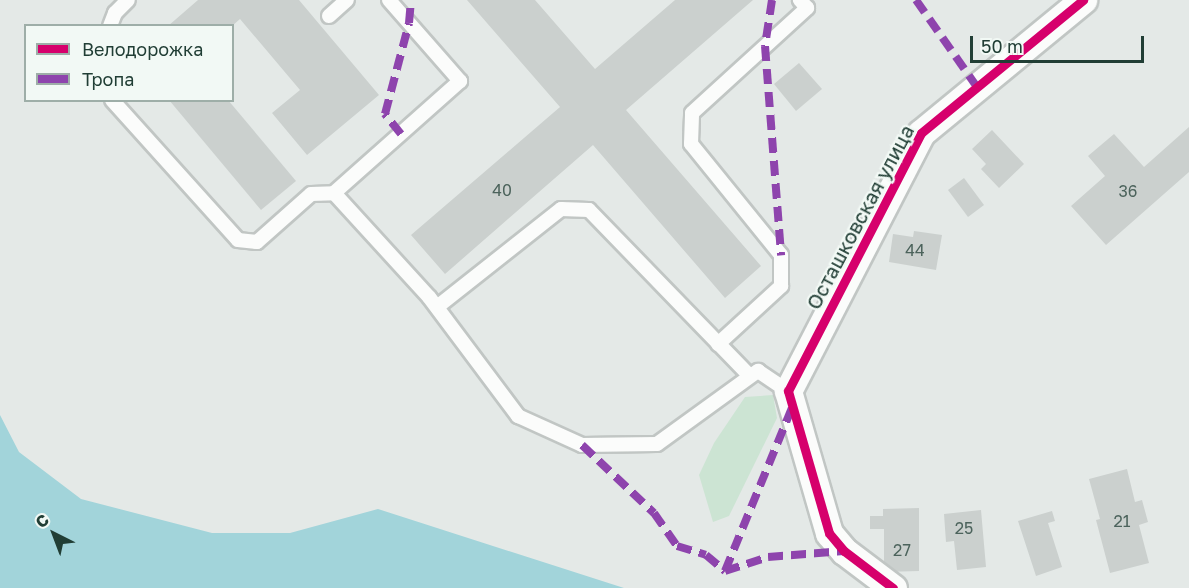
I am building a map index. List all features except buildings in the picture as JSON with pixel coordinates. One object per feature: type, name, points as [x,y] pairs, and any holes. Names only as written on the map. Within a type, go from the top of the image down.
[{"type":"street","name":"Осташковская улица","points":[[790,399],[921,133],[1083,0]]},
{"type":"street","points":[[790,399],[829,533],[844,551],[893,588]]},
{"type":"lane","points":[[329,16],[347,0]]},
{"type":"lane","points":[[114,102],[238,240],[257,242],[311,194],[334,193],[460,81],[389,0]]},
{"type":"lane","points":[[718,344],[781,286],[781,255],[691,144],[692,112],[807,8],[800,0]]},
{"type":"lane","points":[[111,24],[115,14],[126,2]]},
{"type":"lane","points":[[334,193],[437,307],[518,416],[582,445],[657,444],[758,371],[790,399]]},
{"type":"lane","points":[[437,307],[561,209],[589,210],[750,376]]},
{"type":"green space","points":[[773,395],[777,418],[729,516],[713,522],[699,475],[714,443],[745,397]]},
{"type":"water","points":[[0,415],[19,452],[81,499],[212,533],[290,533],[378,509],[624,588],[0,588]]},
{"type":"marked path","points":[[401,134],[385,114],[409,23],[411,0]]},
{"type":"marked path","points":[[772,0],[765,46],[781,255]]},
{"type":"marked path","points":[[916,0],[977,87]]},
{"type":"marked path","points":[[725,571],[792,408]]},
{"type":"marked path","points":[[582,445],[654,513],[677,546],[706,555],[725,571]]},
{"type":"marked path","points":[[725,571],[768,557],[844,551]]},
{"type":"cycle path","points":[[893,588],[844,551],[829,533],[788,391],[921,133],[1083,0]]}]
